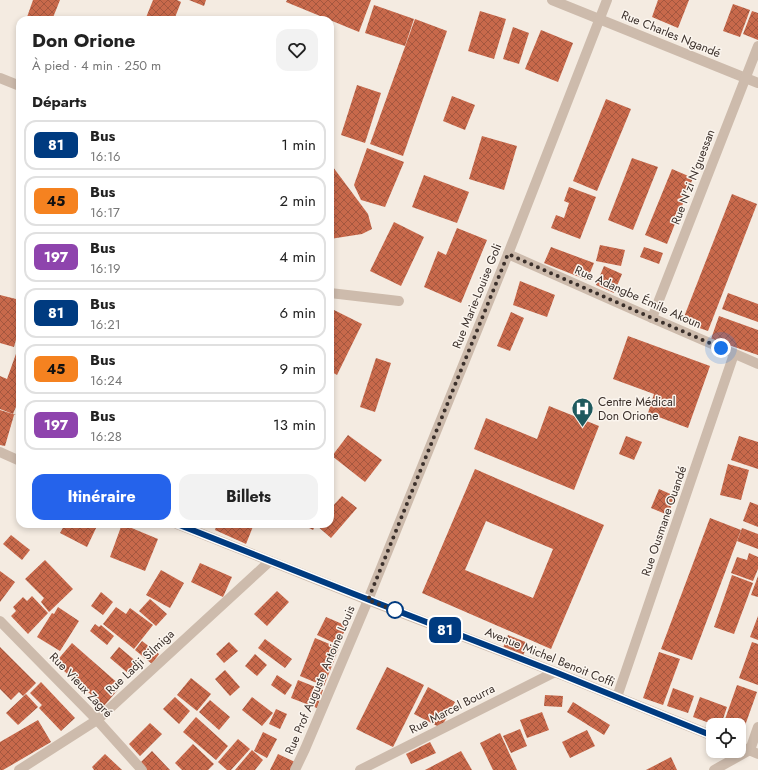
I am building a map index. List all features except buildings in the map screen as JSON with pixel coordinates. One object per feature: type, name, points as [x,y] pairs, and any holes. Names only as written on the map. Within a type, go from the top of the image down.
[{"type":"street","name":"Rue Charles Ngandé","points":[[552,0],[758,83]]},
{"type":"street","name":"Rue Marie-Louise Goli","points":[[368,600],[508,254],[607,0]]},
{"type":"street","name":"Rue N'zi N'guessan","points":[[652,318],[758,46]]},
{"type":"street","points":[[0,78],[16,84]]},
{"type":"street","name":"Rue Adangbe Émile Akoun","points":[[508,254],[758,364]]},
{"type":"street","points":[[334,293],[399,301]]},
{"type":"street","name":"Rue Ousmane Ouandé","points":[[617,697],[734,354]]},
{"type":"street","points":[[1,454],[16,459]]},
{"type":"street","name":"Avenue Michel Benoit Coffi","points":[[187,528],[555,672],[706,733]]},
{"type":"street","name":"Rue Ladji Silmiga","points":[[19,770],[97,720],[270,561]]},
{"type":"street","name":"Rue Prof Auguste Antoine Louis","points":[[295,770],[368,600]]},
{"type":"street","name":"Rue Vieux Zagré","points":[[0,621],[97,720],[142,770]]},
{"type":"street","name":"Rue Marcel Bourra","points":[[360,770],[555,672]]},
{"type":"street","points":[[714,770],[754,752],[758,727]]},
{"type":"bus line","name":"81","points":[[187,528],[555,672],[706,733]]},
{"type":"place","name":"Centre Médical Don Orione","points":[[582,428]]},
{"type":"route","points":[[395,610],[397,611],[368,600],[508,254],[721,348]]}]
